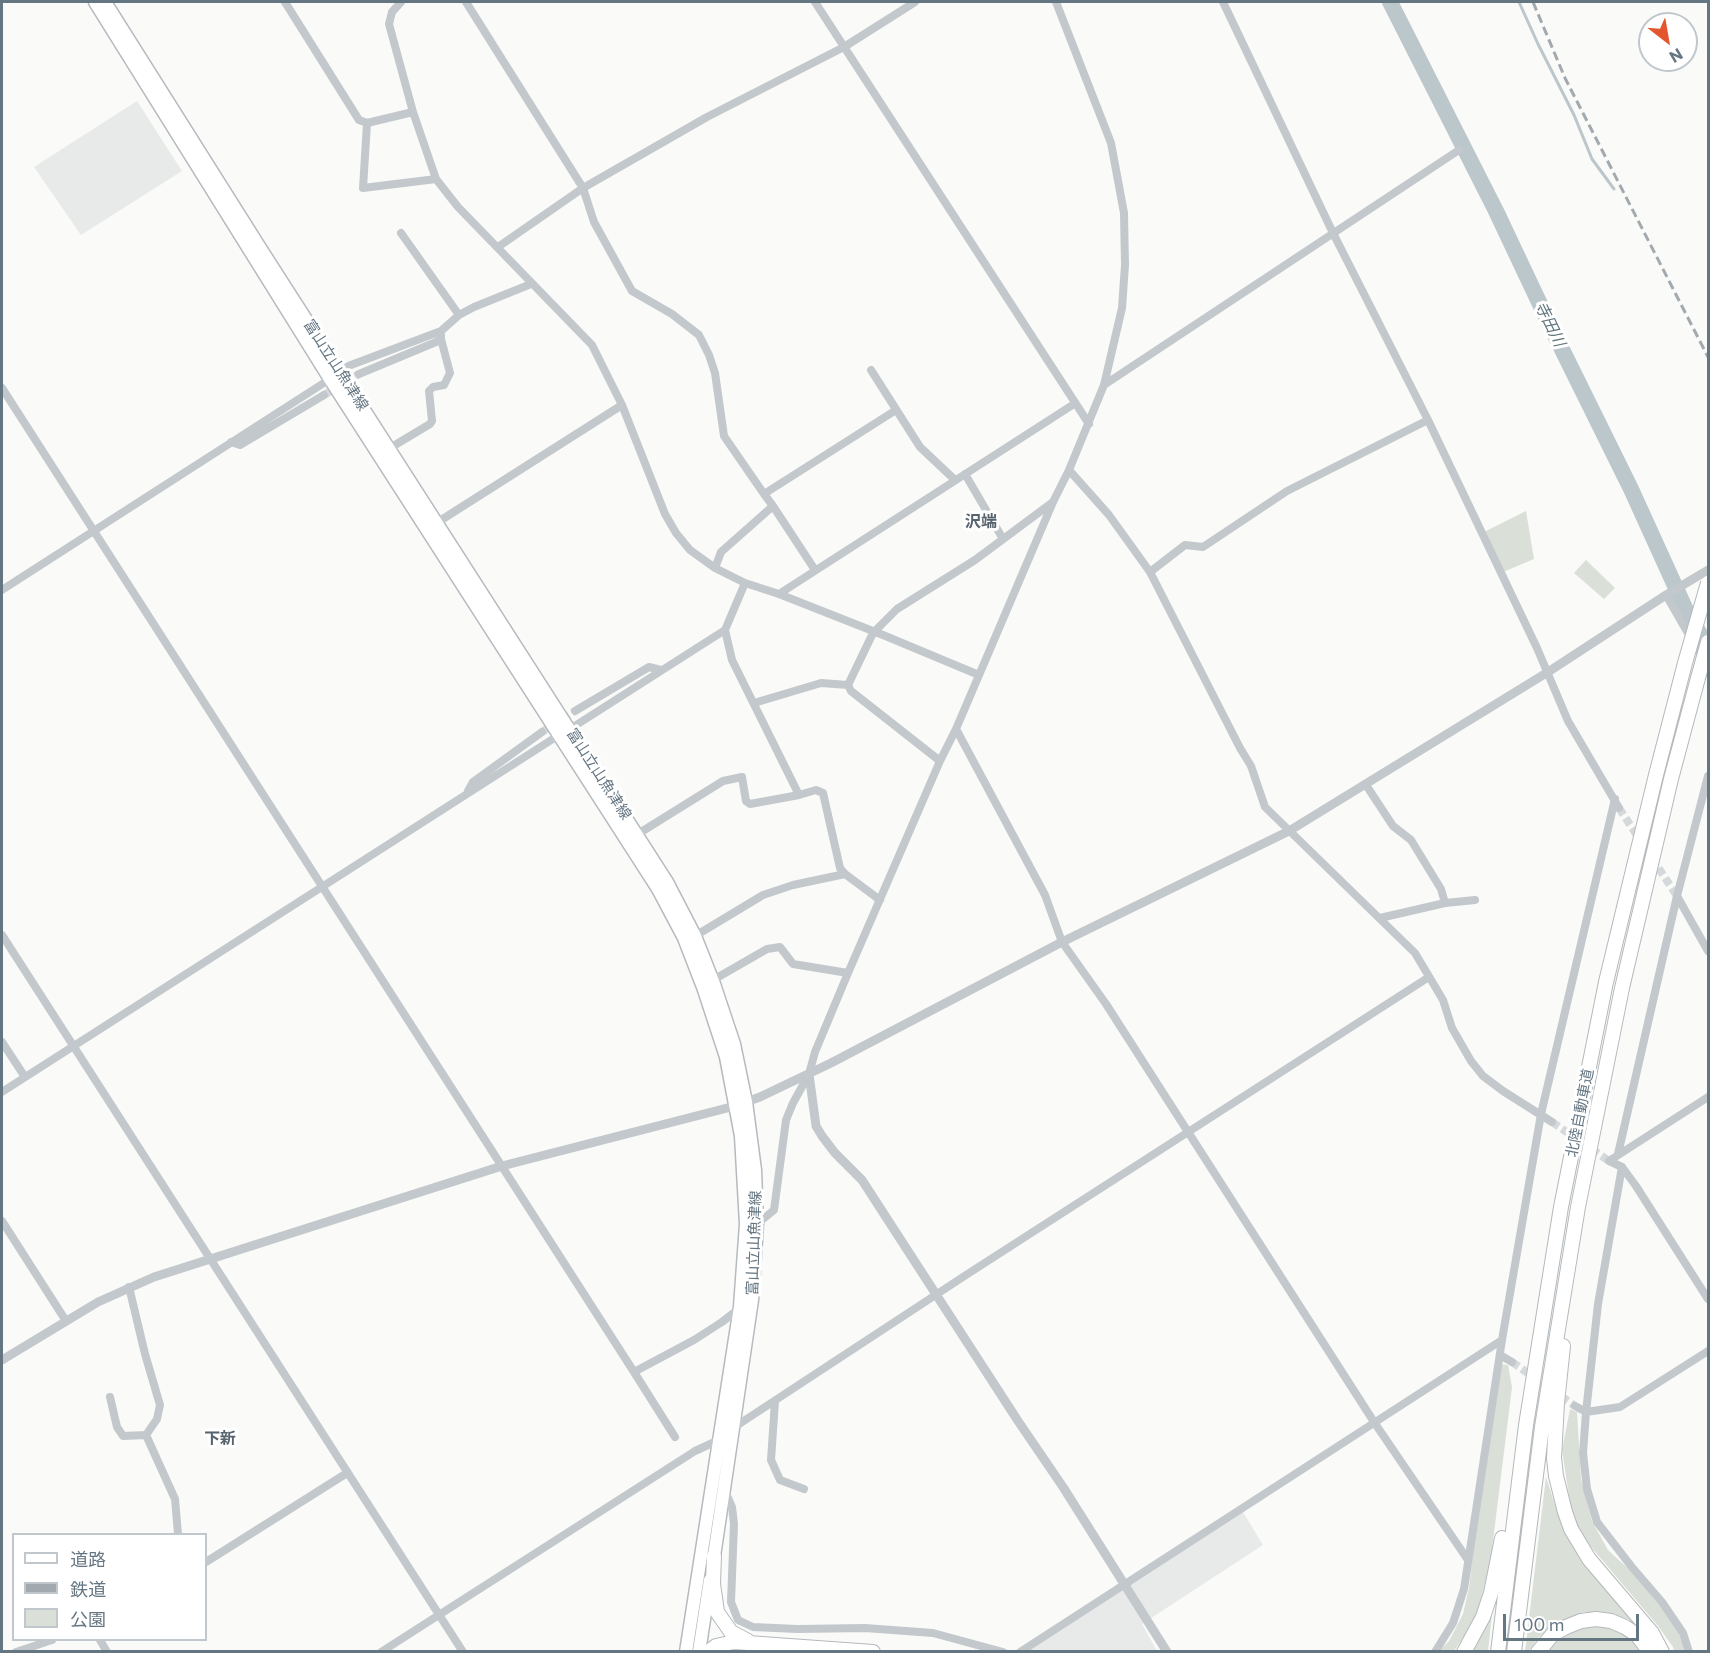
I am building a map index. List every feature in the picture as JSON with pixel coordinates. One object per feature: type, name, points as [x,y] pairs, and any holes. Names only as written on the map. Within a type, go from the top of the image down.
[{"type":"highway","name":"北陸自動車道","points":[[1498,1652],[1512,1524],[1540,1329],[1606,982],[1653,786],[1708,583]]},
{"type":"highway","name":"北陸自動車道","points":[[1514,1652],[1543,1416],[1578,1206],[1622,988],[1671,779],[1703,673],[1708,642]]},
{"type":"highway","points":[[1578,1206],[1554,1432],[1556,1476],[1565,1512],[1580,1545],[1598,1571],[1652,1632],[1662,1652]]},
{"type":"highway","points":[[1464,1652],[1478,1627],[1491,1593],[1506,1522],[1532,1362],[1540,1329]]},
{"type":"highway","points":[[714,1556],[715,1603],[719,1617],[731,1632],[739,1637],[753,1642],[793,1649],[873,1652]]},
{"type":"highway","points":[[1538,1652],[1553,1635],[1566,1627],[1581,1621],[1596,1619],[1611,1621],[1625,1627],[1637,1635],[1650,1652]]},
{"type":"highway","points":[[708,1652],[724,1643],[753,1642]]},
{"type":"main road","name":"富山立山魚津線","points":[[95,2],[330,379],[565,732]]},
{"type":"main road","name":"富山立山魚津線","points":[[105,2],[262,251],[438,522],[632,838],[684,938],[722,1045],[741,1104],[746,1224],[740,1307],[686,1652]]},
{"type":"main road","name":"富山立山魚津線","points":[[632,838],[667,882],[713,980],[734,1044],[741,1104],[755,1170],[757,1224],[752,1300],[699,1652]]},
{"type":"street","points":[[285,2],[359,120],[367,123],[413,112]]},
{"type":"street","points":[[400,2],[392,12],[389,24],[413,112],[436,179],[458,207],[592,345],[622,405],[665,514],[675,533],[690,550],[715,568],[745,583],[779,594],[979,675]]},
{"type":"street","points":[[466,2],[584,188],[594,222],[632,291],[672,314],[699,335],[715,373],[724,436],[815,570]]},
{"type":"street","points":[[815,2],[1089,424]]},
{"type":"street","points":[[498,247],[584,188],[707,117],[844,47],[915,2]]},
{"type":"street","points":[[757,1224],[774,1210],[786,1120],[793,1103],[809,1074],[815,1052],[848,973],[1069,470],[1104,385],[1122,308],[1125,265],[1124,213],[1112,143],[1056,2]]},
{"type":"street","points":[[1223,2],[1333,233],[1428,420],[1548,672],[1568,721],[1619,808]]},
{"type":"street","points":[[367,123],[363,188],[436,179]]},
{"type":"street","points":[[1104,385],[1459,150]]},
{"type":"street","points":[[401,233],[459,315]]},
{"type":"street","points":[[359,374],[441,335],[459,315],[531,284]]},
{"type":"street","points":[[340,370],[351,364],[441,335]]},
{"type":"street","points":[[390,448],[432,421],[429,391],[433,387],[444,385],[450,374],[441,335]]},
{"type":"street","points":[[871,370],[920,447],[956,480]]},
{"type":"street","points":[[2,590],[330,379]]},
{"type":"street","points":[[2,388],[675,1437]]},
{"type":"street","points":[[231,442],[240,445],[324,395]]},
{"type":"street","points":[[779,594],[1074,404]]},
{"type":"street","points":[[438,522],[622,405]]},
{"type":"street","points":[[764,494],[897,410]]},
{"type":"street","points":[[1150,572],[1185,545],[1203,547],[1287,491],[1428,420]]},
{"type":"street","points":[[1069,470],[1109,515],[1150,572],[1251,766],[1265,807],[1415,953],[1443,1000],[1452,1028],[1483,1076],[1552,1122]]},
{"type":"street","points":[[965,474],[1003,538]]},
{"type":"street","points":[[848,685],[873,633],[897,609],[975,560],[1053,502]]},
{"type":"street","points":[[715,568],[721,552],[772,506]]},
{"type":"street","points":[[2,1360],[98,1302],[129,1287],[502,1166],[741,1104],[809,1074],[1062,942],[1289,831],[1548,672],[1708,570]]},
{"type":"street","points":[[2,1092],[467,792],[725,630],[745,583]]},
{"type":"street","points":[[1666,595],[1703,673]]},
{"type":"street","points":[[725,630],[732,660],[799,795]]},
{"type":"street","points":[[575,711],[649,667],[661,670]]},
{"type":"street","points":[[754,703],[821,683],[848,685]]},
{"type":"street","points":[[848,685],[851,691],[940,761]]},
{"type":"street","points":[[956,729],[1045,895],[1062,942],[1106,1005],[1374,1422],[1468,1560]]},
{"type":"street","points":[[467,792],[472,782],[542,732]]},
{"type":"street","points":[[1618,1154],[1677,896],[1708,776]]},
{"type":"street","points":[[632,838],[723,781],[742,777],[746,801],[750,804],[816,790],[823,794],[840,868],[880,900]]},
{"type":"street","points":[[1366,784],[1393,826],[1411,840],[1441,889],[1444,903]]},
{"type":"street","points":[[1435,1652],[1453,1623],[1464,1589],[1500,1355],[1541,1114],[1615,799]]},
{"type":"street","points":[[694,936],[763,895],[793,885],[845,874]]},
{"type":"street","points":[[1677,896],[1708,951]]},
{"type":"street","points":[[1380,918],[1444,903],[1475,900]]},
{"type":"street","points":[[2,935],[463,1652]]},
{"type":"street","points":[[713,980],[767,949],[780,947],[793,964],[848,973]]},
{"type":"street","points":[[734,1428],[936,1294],[1429,977]]},
{"type":"street","points":[[2,1042],[25,1077]]},
{"type":"street","points":[[809,1074],[816,1125],[822,1136],[835,1153],[862,1180],[1167,1652]]},
{"type":"street","points":[[1708,1097],[1610,1161],[1622,1167],[1636,1186],[1708,1299]]},
{"type":"street","points":[[1622,1167],[1598,1304],[1582,1453],[1587,1489],[1597,1522],[1630,1566],[1662,1602],[1683,1633],[1689,1652]]},
{"type":"street","points":[[2,1221],[66,1321]]},
{"type":"street","points":[[129,1287],[160,1405],[157,1419],[146,1435]]},
{"type":"street","points":[[634,1372],[694,1340],[752,1300]]},
{"type":"street","points":[[1020,1652],[1503,1340]]},
{"type":"street","points":[[1575,1406],[1587,1412],[1620,1407],[1708,1351]]},
{"type":"street","points":[[1500,1355],[1512,1362]]},
{"type":"street","points":[[110,1397],[117,1427],[123,1436],[146,1435]]},
{"type":"street","points":[[775,1401],[771,1460],[780,1480],[804,1489]]},
{"type":"street","points":[[146,1435],[175,1499],[178,1533]]},
{"type":"street","points":[[381,1652],[695,1451],[719,1440]]},
{"type":"street","points":[[207,1561],[347,1473]]},
{"type":"street","points":[[723,1486],[732,1507],[734,1524],[731,1602],[738,1620],[753,1627],[865,1628],[933,1633],[1002,1652]]},
{"type":"street","points":[[16,1652],[49,1641]]},
{"type":"shaded area","points":[[137,101],[182,171],[81,235],[34,167]]},
{"type":"shaded area","points":[[1243,1512],[1263,1545],[1142,1624],[1157,1651],[1025,1652]]},
{"type":"green space","points":[[1526,511],[1534,559],[1503,572],[1484,532]]},
{"type":"green space","points":[[1586,560],[1615,588],[1604,599],[1574,573]]},
{"type":"green space","points":[[1501,1364],[1508,1365],[1512,1387],[1491,1557],[1480,1604],[1471,1626],[1454,1651],[1438,1652],[1449,1641],[1463,1614],[1469,1588]]},
{"type":"green space","points":[[1570,1409],[1577,1412],[1581,1479],[1592,1521],[1608,1550],[1634,1574],[1673,1619],[1686,1651],[1674,1651],[1658,1626],[1586,1541],[1576,1523],[1570,1503],[1562,1450]]},
{"type":"green space","points":[[1546,1477],[1558,1514],[1576,1549],[1645,1632],[1630,1620],[1611,1614],[1583,1612],[1556,1623],[1539,1637],[1529,1651],[1525,1652]]},
{"type":"green space","points":[[1492,1614],[1488,1651],[1470,1652],[1480,1638]]},
{"type":"green space","points":[[1594,1624],[1610,1627],[1630,1635],[1644,1652],[1545,1652],[1555,1638],[1574,1627]]},
{"type":"waterway","name":"寺田川","points":[[1390,2],[1496,211],[1631,489],[1686,610],[1708,648]]},
{"type":"waterway","points":[[1519,2],[1574,115],[1592,159],[1614,189]]},
{"type":"tunnel","points":[[324,395],[359,374]]},
{"type":"tunnel","points":[[542,732],[575,711]]},
{"type":"tunnel","points":[[1619,808],[1677,896]]},
{"type":"tunnel","points":[[1552,1122],[1609,1161]]},
{"type":"tunnel","points":[[1512,1362],[1575,1406]]},
{"type":"railway","points":[[1533,2],[1565,78],[1708,357]]},
{"type":"district","name":"沢端","points":[[981,522]]},
{"type":"district","name":"下新","points":[[220,1439]]}]
